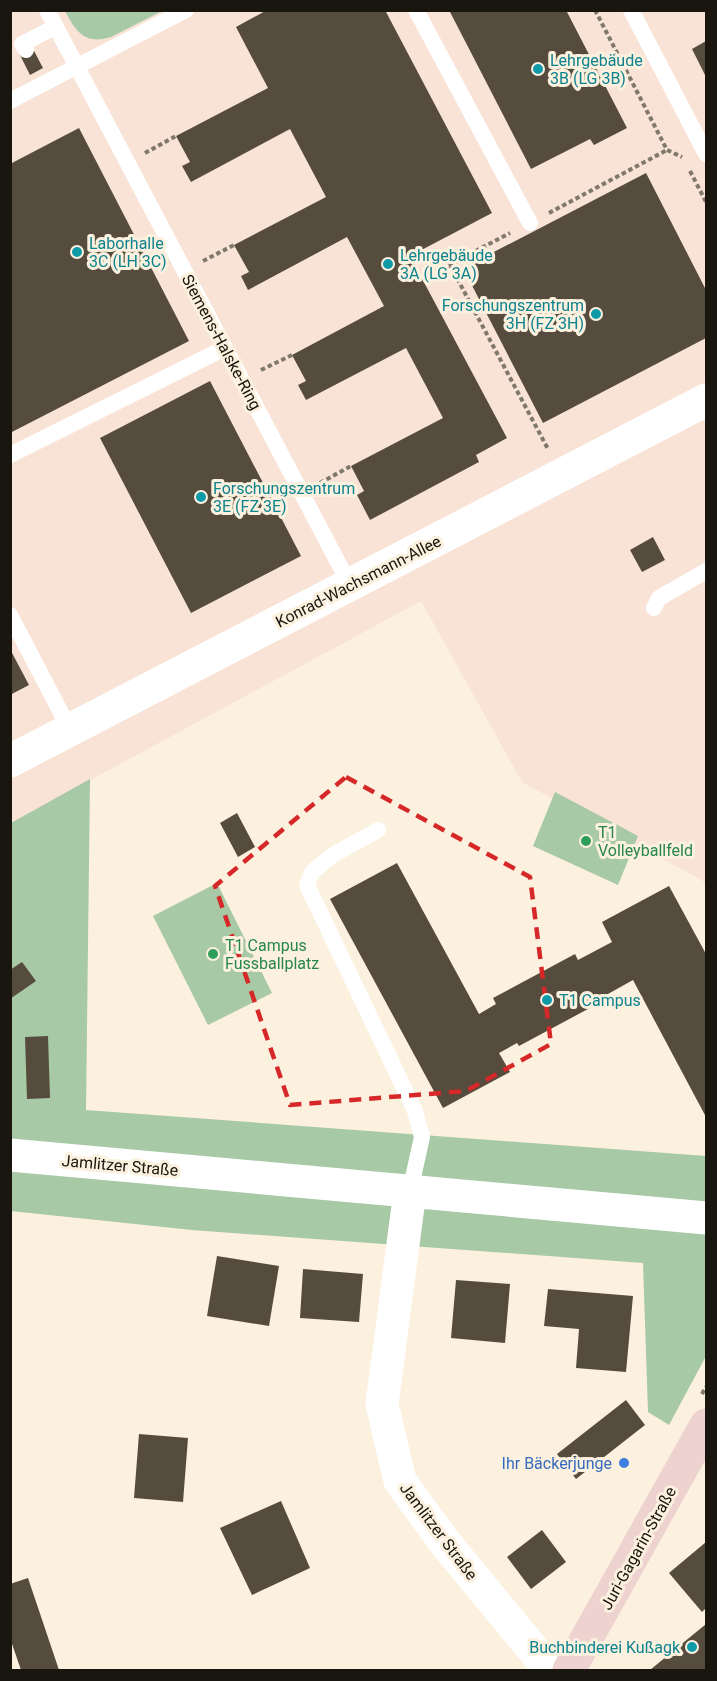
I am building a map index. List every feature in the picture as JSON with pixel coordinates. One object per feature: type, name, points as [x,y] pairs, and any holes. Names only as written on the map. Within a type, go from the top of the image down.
[{"type":"street","name":"Konrad-Wachsmann-Allee","points":[[10,761],[706,400]]},
{"type":"street","name":"Jamlitzer Straße","points":[[10,1155],[706,1218]]},
{"type":"street","name":"Jamlitzer Straße","points":[[410,1191],[382,1404],[400,1482],[446,1544],[550,1671]]},
{"type":"street","name":"Juri-Gagarin-Straße","points":[[569,1671],[706,1425]]},
{"type":"lane","name":"Siemens-Halske-Ring","points":[[47,10],[350,585]]},
{"type":"lane","points":[[10,101],[186,10]]},
{"type":"lane","points":[[416,10],[530,223]]},
{"type":"lane","points":[[631,10],[706,154]]},
{"type":"lane","points":[[26,50],[22,44],[55,27]]},
{"type":"lane","points":[[10,455],[225,348]]},
{"type":"lane","points":[[654,608],[659,598],[704,577]]},
{"type":"lane","points":[[10,615],[70,730]]},
{"type":"lane","points":[[378,830],[333,855],[313,871],[307,885],[415,1111],[422,1137],[410,1191]]},
{"type":"path","points":[[595,10],[667,150],[684,159]]},
{"type":"path","points":[[127,162],[177,136]]},
{"type":"path","points":[[688,167],[706,202]]},
{"type":"path","points":[[185,271],[234,245]]},
{"type":"path","points":[[450,265],[562,475]]},
{"type":"path","points":[[242,380],[292,355]]},
{"type":"path","points":[[301,492],[351,466]]},
{"type":"highlighted area","points":[[346,777],[530,877],[551,1044],[466,1091],[290,1105],[215,886]]},
{"type":"shaded area","points":[[11,11],[706,11],[706,886],[703,881],[522,782],[421,601],[11,823]]},
{"type":"green space","points":[[65,11],[162,11],[111,37],[94,39],[82,35]]},
{"type":"green space","points":[[90,779],[86,1110],[706,1156],[706,1356],[669,1425],[648,1412],[643,1263],[192,1230],[11,1211],[11,823]]},
{"type":"green space","name":"T1 Volleyballfeld","points":[[555,792],[638,836],[618,885],[533,846]]},
{"type":"green space","name":"T1 Campus Fussballplatz","points":[[217,883],[272,993],[208,1025],[153,916]]},
{"type":"building","name":"Lehrgebäude 3A (LG 3A)","points":[[267,10],[385,10],[492,213],[410,256],[507,438],[476,455],[479,462],[370,520],[357,495],[364,491],[351,466],[443,418],[406,348],[306,400],[298,385],[306,381],[292,355],[384,306],[347,237],[248,290],[241,276],[249,272],[234,245],[326,197],[290,129],[191,182],[182,166],[190,162],[176,136],[268,88],[236,27]]},
{"type":"building","name":"Lehrgebäude 3B (LG 3B)","points":[[449,10],[566,10],[627,128],[594,145],[590,139],[531,169]]},
{"type":"building","points":[[706,41],[706,77],[692,49]]},
{"type":"building","points":[[32,47],[43,68],[30,75],[19,53]]},
{"type":"building","name":"Laborhalle 3C (LH 3C)","points":[[79,128],[189,341],[10,433],[10,164]]},
{"type":"building","name":"Forschungszentrum 3H (FZ 3H)","points":[[646,173],[706,290],[706,338],[543,423],[463,268]]},
{"type":"building","name":"Forschungszentrum 3E (FZ 3E)","points":[[210,381],[301,556],[191,613],[100,438]]},
{"type":"building","points":[[653,537],[665,560],[642,572],[630,550]]},
{"type":"building","points":[[10,649],[29,685],[10,695]]},
{"type":"building","points":[[237,813],[255,847],[238,857],[220,823]]},
{"type":"building","points":[[397,863],[479,1014],[496,1004],[493,998],[575,954],[578,960],[612,942],[602,922],[669,886],[706,954],[706,1117],[633,980],[599,999],[601,1002],[519,1046],[517,1043],[499,1053],[510,1072],[443,1108],[330,899]]},
{"type":"building","points":[[22,962],[36,981],[10,999],[10,970]]},
{"type":"building","points":[[48,1036],[50,1098],[27,1099],[25,1037]]},
{"type":"building","points":[[217,1256],[279,1266],[269,1326],[207,1316]]},
{"type":"building","points":[[303,1269],[363,1274],[359,1322],[300,1318]]},
{"type":"building","points":[[456,1280],[510,1284],[505,1343],[451,1338]]},
{"type":"building","points":[[548,1289],[633,1296],[626,1372],[576,1368],[579,1329],[544,1326]]},
{"type":"building","points":[[626,1400],[645,1425],[576,1479],[557,1454]]},
{"type":"building","points":[[139,1434],[188,1438],[183,1502],[134,1498]]},
{"type":"building","points":[[281,1501],[310,1568],[252,1595],[220,1528]]},
{"type":"building","points":[[542,1530],[566,1562],[531,1589],[507,1557]]},
{"type":"building","points":[[706,1542],[706,1608],[702,1612],[669,1573]]},
{"type":"building","points":[[28,1578],[59,1670],[21,1670],[10,1638],[10,1584]]},
{"type":"building","name":"Buchbinderei Kußagk","points":[[706,1624],[706,1670],[650,1670]]},
{"type":"place","name":"Lehrgebäude 3B (LG 3B)","points":[[538,69]]},
{"type":"place","name":"Laborhalle 3C (LH 3C)","points":[[77,252]]},
{"type":"place","name":"Lehrgebäude 3A (LG 3A)","points":[[388,264]]},
{"type":"place","name":"Forschungszentrum 3H (FZ 3H)","points":[[596,314]]},
{"type":"place","name":"Forschungszentrum 3E (FZ 3E)","points":[[201,497]]},
{"type":"place","name":"T1 Volleyballfeld","points":[[586,841]]},
{"type":"place","name":"T1 Campus Fussballplatz","points":[[213,954]]},
{"type":"place","name":"T1 Campus","points":[[547,1000]]},
{"type":"place","name":"Ihr Bäckerjunge","points":[[624,1463]]},
{"type":"place","name":"Buchbinderei Kußagk","points":[[692,1647]]}]
